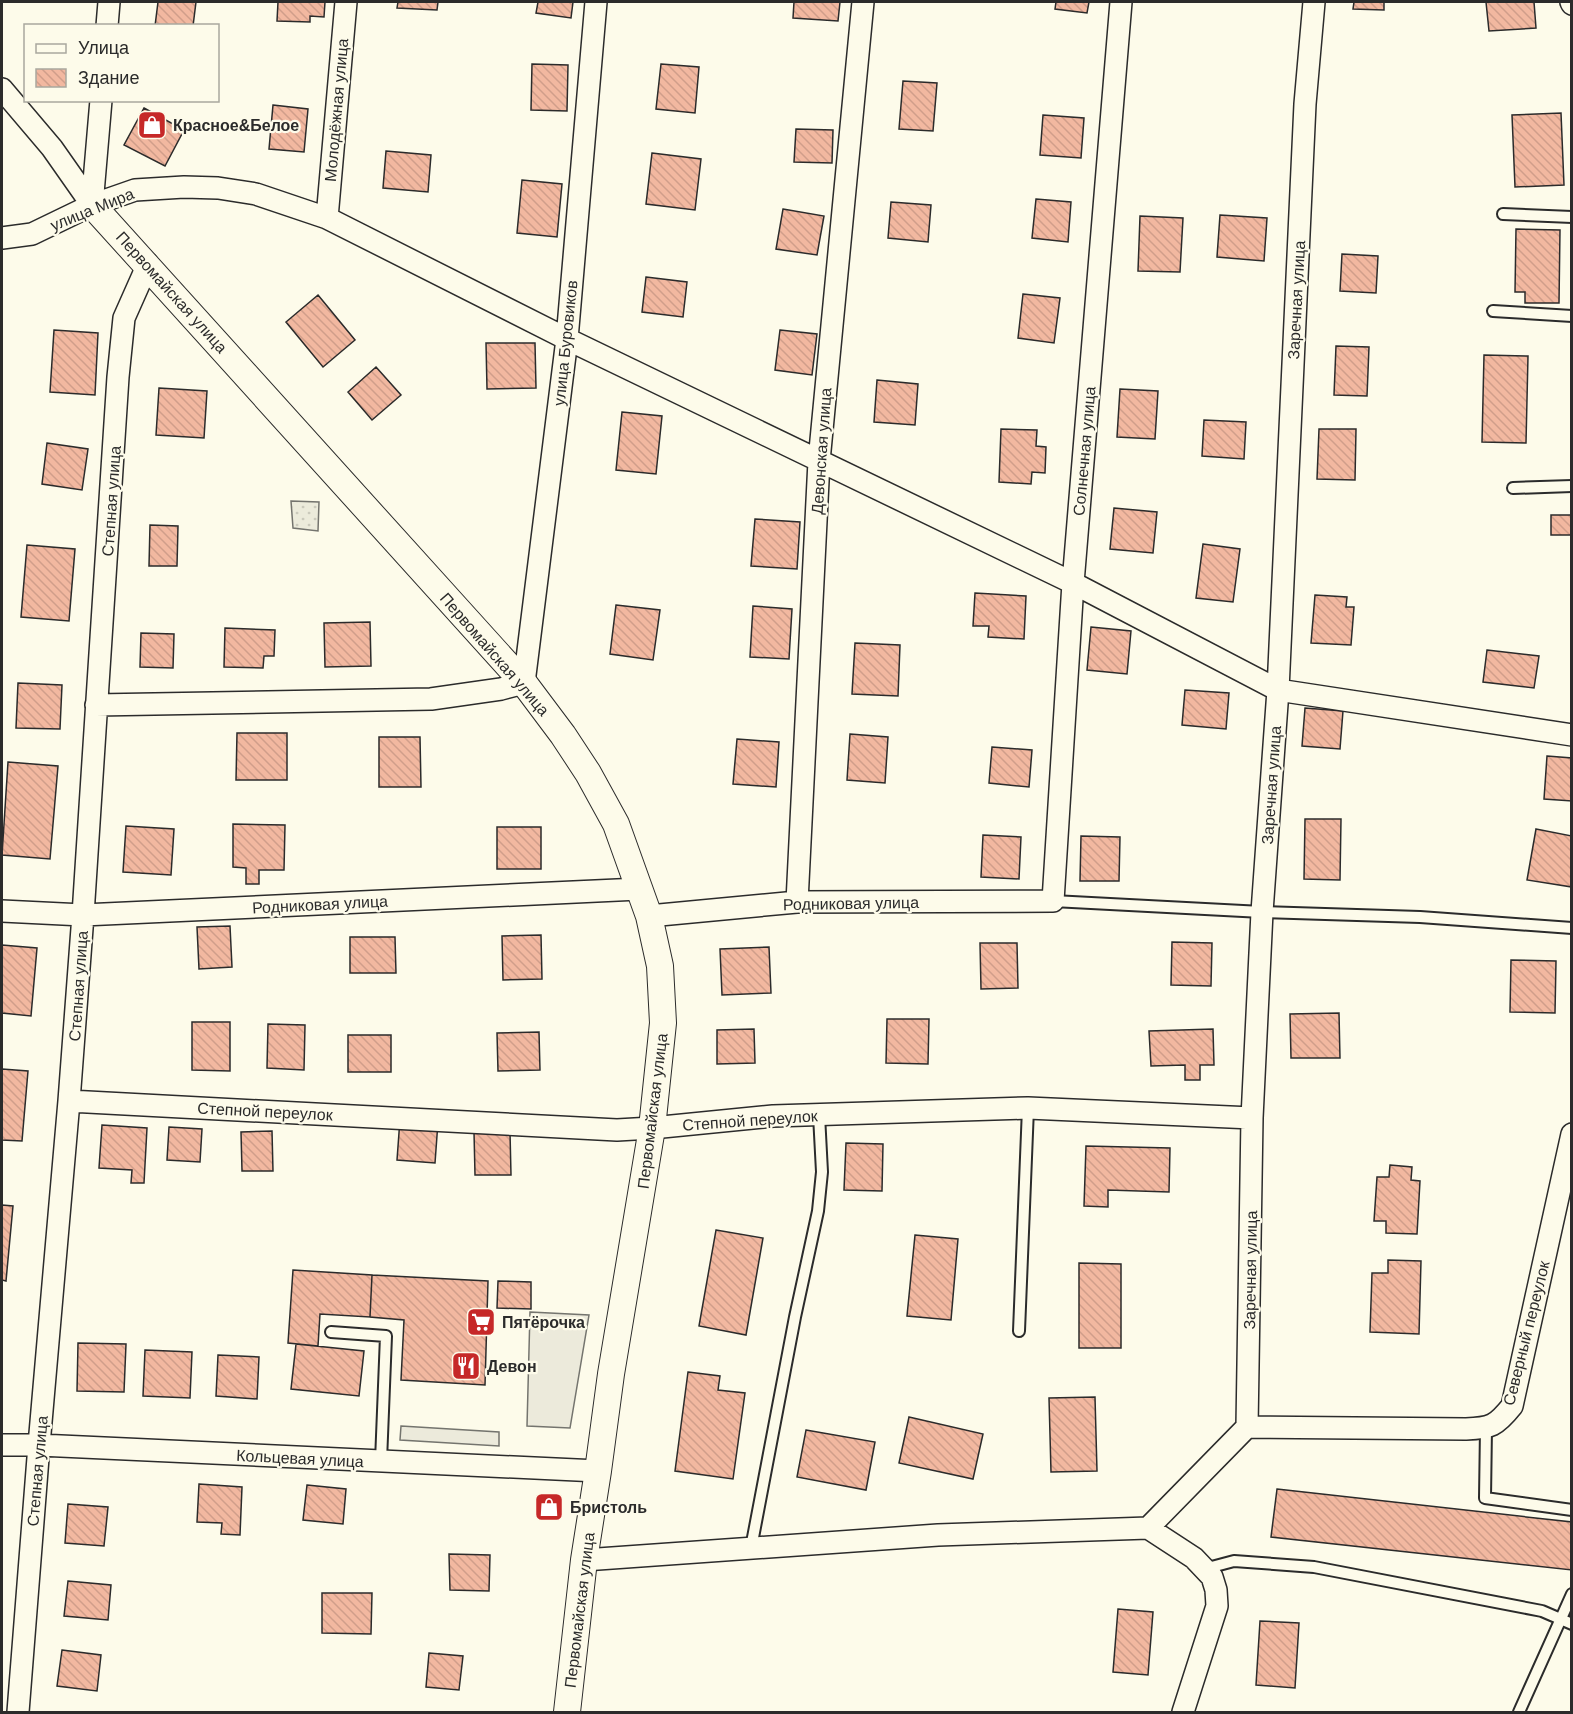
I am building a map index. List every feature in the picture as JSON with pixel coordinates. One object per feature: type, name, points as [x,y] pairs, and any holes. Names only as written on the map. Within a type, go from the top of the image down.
[{"type":"street","points":[[107,24],[109,2]]},
{"type":"street","name":"Молодёжная улица","points":[[327,218],[346,2]]},
{"type":"street","name":"улица Буровиков","points":[[524,683],[567,339],[596,2]]},
{"type":"street","name":"Девонская улица","points":[[796,903],[819,461],[863,2]]},
{"type":"street","name":"Солнечная улица","points":[[1053,901],[1073,583],[1121,2]]},
{"type":"street","name":"Заречная улица","points":[[1248,1427],[1252,1118],[1262,912],[1278,690],[1305,104],[1314,2]]},
{"type":"street","name":"Первомайская улица","points":[[2,89],[52,147],[92,205],[148,264],[524,683],[588,772],[616,824],[649,916],[660,966],[663,1023],[652,1128],[611,1374],[584,1560],[567,1713]]},
{"type":"street","points":[[92,205],[101,102]]},
{"type":"street","name":"улица Мира","points":[[2,238],[32,234],[92,205],[135,190],[184,186],[256,194],[327,218],[567,339],[1073,583],[1278,690],[1572,735]]},
{"type":"street","name":"Степная улица","points":[[18,1713],[83,915],[118,377],[124,318],[148,264]]},
{"type":"street","points":[[96,705],[431,699],[501,689],[524,683]]},
{"type":"street","name":"Родниковая улица","points":[[2,911],[83,915],[639,889]]},
{"type":"street","name":"Родниковая улица","points":[[649,916],[796,903],[1053,901]]},
{"type":"street","name":"Степной переулок","points":[[69,1101],[617,1130],[772,1116],[1028,1108],[1252,1118]]},
{"type":"street","name":"Северный переулок","points":[[1486,1428],[1502,1419],[1512,1406],[1572,1134]]},
{"type":"street","points":[[1148,1528],[1248,1427],[1466,1430],[1486,1428]]},
{"type":"street","name":"Кольцевая улица","points":[[2,1445],[598,1472]]},
{"type":"street","points":[[584,1560],[938,1535],[1148,1528],[1199,1564],[1212,1577],[1216,1590],[1216,1606],[1183,1713]]},
{"type":"lane","points":[[1503,214],[1572,217]]},
{"type":"lane","points":[[1493,311],[1572,316]]},
{"type":"lane","points":[[1513,488],[1572,486]]},
{"type":"lane","points":[[1053,901],[1262,912],[1420,917],[1572,928]]},
{"type":"lane","points":[[1019,1331],[1028,1108]]},
{"type":"lane","points":[[752,1548],[795,1317],[818,1211],[822,1172],[819,1115]]},
{"type":"lane","points":[[331,1332],[386,1336],[381,1461]]},
{"type":"lane","points":[[1486,1428],[1485,1498],[1572,1510]]},
{"type":"lane","points":[[1199,1564],[1234,1561],[1314,1567],[1542,1611],[1566,1622]]},
{"type":"lane","points":[[1519,1713],[1566,1622],[1572,1593]]},
{"type":"shaded area","points":[[291,501],[319,502],[318,531],[293,528]]},
{"type":"shaded area","points":[[530,1312],[589,1315],[570,1428],[527,1426]]},
{"type":"shaded area","points":[[401,1426],[499,1432],[499,1446],[400,1440]]},
{"type":"building","points":[[158,2],[196,2],[193,24],[155,24]]},
{"type":"building","points":[[278,2],[325,2],[324,17],[310,16],[310,22],[277,21]]},
{"type":"building","points":[[398,2],[438,2],[437,10],[397,8]]},
{"type":"building","points":[[538,2],[573,2],[571,18],[536,13]]},
{"type":"building","points":[[794,2],[840,2],[838,21],[793,18]]},
{"type":"building","points":[[1056,2],[1089,2],[1087,13],[1055,9]]},
{"type":"building","points":[[1354,2],[1384,2],[1384,10],[1353,9]]},
{"type":"building","points":[[1486,2],[1534,2],[1536,28],[1489,31]]},
{"type":"building","points":[[532,64],[568,65],[567,111],[531,110]]},
{"type":"building","points":[[661,64],[699,67],[695,113],[656,109]]},
{"type":"building","points":[[903,81],[937,83],[933,131],[899,129]]},
{"type":"building","points":[[273,105],[308,109],[304,152],[269,149]]},
{"type":"building","points":[[144,108],[184,130],[165,166],[124,145]]},
{"type":"building","points":[[1561,113],[1564,185],[1515,187],[1512,115]]},
{"type":"building","points":[[1043,115],[1084,118],[1081,158],[1040,155]]},
{"type":"building","points":[[796,129],[833,130],[832,163],[794,162]]},
{"type":"building","points":[[386,151],[431,155],[428,192],[383,188]]},
{"type":"building","points":[[652,153],[701,159],[695,210],[646,204]]},
{"type":"building","points":[[522,180],[562,184],[557,237],[517,233]]},
{"type":"building","points":[[1036,199],[1071,202],[1068,242],[1032,238]]},
{"type":"building","points":[[891,202],[931,205],[928,242],[888,238]]},
{"type":"building","points":[[783,209],[824,216],[817,255],[776,249]]},
{"type":"building","points":[[1220,215],[1267,218],[1264,261],[1217,257]]},
{"type":"building","points":[[1140,216],[1183,218],[1180,272],[1138,271]]},
{"type":"building","points":[[1516,229],[1560,230],[1559,303],[1525,303],[1525,292],[1515,292]]},
{"type":"building","points":[[1342,254],[1378,256],[1376,293],[1340,291]]},
{"type":"building","points":[[646,277],[687,282],[683,317],[642,312]]},
{"type":"building","points":[[1023,294],[1060,298],[1054,343],[1018,338]]},
{"type":"building","points":[[318,295],[355,340],[323,367],[286,322]]},
{"type":"building","points":[[54,330],[98,333],[95,395],[50,392]]},
{"type":"building","points":[[780,330],[817,334],[812,375],[775,370]]},
{"type":"building","points":[[486,343],[535,343],[536,388],[487,389]]},
{"type":"building","points":[[1336,346],[1369,347],[1367,396],[1334,395]]},
{"type":"building","points":[[1484,355],[1528,356],[1526,443],[1482,442]]},
{"type":"building","points":[[376,367],[401,395],[372,420],[348,392]]},
{"type":"building","points":[[877,380],[918,384],[915,425],[874,422]]},
{"type":"building","points":[[159,388],[207,391],[204,438],[156,435]]},
{"type":"building","points":[[1120,389],[1158,391],[1155,439],[1117,437]]},
{"type":"building","points":[[622,412],[662,416],[656,474],[616,470]]},
{"type":"building","points":[[1204,420],[1246,422],[1244,459],[1202,456]]},
{"type":"building","points":[[1001,429],[1037,430],[1036,446],[1046,447],[1045,473],[1032,472],[1031,484],[999,482]]},
{"type":"building","points":[[1319,429],[1356,429],[1355,480],[1317,479]]},
{"type":"building","points":[[47,443],[88,449],[82,490],[42,484]]},
{"type":"building","points":[[1114,508],[1157,512],[1153,553],[1110,549]]},
{"type":"building","points":[[1551,515],[1572,515],[1572,535],[1551,535]]},
{"type":"building","points":[[755,519],[800,522],[797,569],[751,566]]},
{"type":"building","points":[[150,525],[178,526],[177,566],[149,566]]},
{"type":"building","points":[[1203,544],[1240,549],[1233,602],[1196,598]]},
{"type":"building","points":[[27,545],[75,549],[69,621],[21,617]]},
{"type":"building","points":[[975,593],[1026,596],[1024,639],[988,637],[989,626],[973,626]]},
{"type":"building","points":[[1315,595],[1347,597],[1346,607],[1354,607],[1351,645],[1311,643]]},
{"type":"building","points":[[616,605],[660,610],[653,660],[610,654]]},
{"type":"building","points":[[753,606],[792,609],[789,659],[750,657]]},
{"type":"building","points":[[370,622],[371,666],[325,667],[324,623]]},
{"type":"building","points":[[1091,627],[1131,631],[1127,674],[1087,670]]},
{"type":"building","points":[[225,628],[275,630],[274,656],[264,656],[263,668],[224,667]]},
{"type":"building","points":[[141,633],[174,634],[173,668],[140,667]]},
{"type":"building","points":[[855,643],[900,645],[898,696],[852,694]]},
{"type":"building","points":[[1487,650],[1539,656],[1534,688],[1483,682]]},
{"type":"building","points":[[18,683],[62,685],[60,729],[16,728]]},
{"type":"building","points":[[1185,690],[1229,693],[1226,729],[1182,725]]},
{"type":"building","points":[[1305,708],[1343,711],[1340,749],[1302,746]]},
{"type":"building","points":[[237,733],[287,733],[287,780],[236,780]]},
{"type":"building","points":[[850,734],[888,737],[885,783],[847,780]]},
{"type":"building","points":[[379,737],[420,737],[421,787],[379,787]]},
{"type":"building","points":[[737,739],[779,742],[776,787],[733,784]]},
{"type":"building","points":[[992,747],[1032,750],[1029,787],[989,783]]},
{"type":"building","points":[[1547,756],[1572,758],[1572,801],[1544,799]]},
{"type":"building","points":[[8,762],[58,766],[50,859],[2,855]]},
{"type":"building","points":[[1305,819],[1341,819],[1340,880],[1304,879]]},
{"type":"building","points":[[233,824],[285,825],[284,870],[259,870],[259,884],[246,884],[246,868],[233,867]]},
{"type":"building","points":[[126,826],[174,829],[171,875],[123,872]]},
{"type":"building","points":[[497,827],[541,827],[541,869],[497,869]]},
{"type":"building","points":[[1536,829],[1572,836],[1572,887],[1527,880]]},
{"type":"building","points":[[983,835],[1021,837],[1019,879],[981,877]]},
{"type":"building","points":[[1081,836],[1120,837],[1119,881],[1080,881]]},
{"type":"building","points":[[230,926],[232,967],[199,969],[197,927]]},
{"type":"building","points":[[541,935],[542,979],[503,980],[502,936]]},
{"type":"building","points":[[350,937],[395,937],[396,973],[350,973]]},
{"type":"building","points":[[1172,942],[1212,943],[1211,986],[1171,985]]},
{"type":"building","points":[[980,943],[1017,943],[1018,988],[981,989]]},
{"type":"building","points":[[2,945],[37,948],[31,1016],[2,1013]]},
{"type":"building","points":[[769,947],[771,993],[722,995],[720,949]]},
{"type":"building","points":[[1511,960],[1556,961],[1555,1013],[1510,1012]]},
{"type":"building","points":[[1339,1013],[1340,1058],[1291,1058],[1290,1014]]},
{"type":"building","points":[[887,1019],[929,1019],[928,1064],[886,1063]]},
{"type":"building","points":[[192,1022],[230,1022],[230,1071],[192,1070]]},
{"type":"building","points":[[268,1024],[305,1025],[304,1070],[267,1068]]},
{"type":"building","points":[[754,1029],[755,1063],[717,1064],[717,1030]]},
{"type":"building","points":[[1213,1029],[1214,1065],[1200,1065],[1200,1080],[1185,1080],[1185,1065],[1151,1066],[1149,1031]]},
{"type":"building","points":[[539,1032],[540,1070],[498,1071],[497,1033]]},
{"type":"building","points":[[348,1035],[391,1035],[391,1072],[348,1072]]},
{"type":"building","points":[[2,1069],[28,1071],[22,1141],[2,1140]]},
{"type":"building","points":[[400,1119],[438,1122],[435,1163],[397,1160]]},
{"type":"building","points":[[102,1125],[147,1128],[144,1183],[131,1183],[132,1170],[99,1168]]},
{"type":"building","points":[[169,1127],[202,1129],[200,1162],[167,1160]]},
{"type":"building","points":[[272,1131],[273,1171],[242,1171],[241,1132]]},
{"type":"building","points":[[474,1132],[510,1132],[511,1175],[475,1175]]},
{"type":"building","points":[[846,1143],[883,1144],[882,1191],[844,1190]]},
{"type":"building","points":[[1086,1146],[1170,1148],[1169,1192],[1108,1190],[1108,1207],[1084,1206]]},
{"type":"building","points":[[1390,1165],[1412,1167],[1411,1180],[1420,1181],[1417,1234],[1386,1233],[1386,1221],[1374,1221],[1377,1177],[1389,1177]]},
{"type":"building","points":[[2,1205],[13,1206],[6,1281],[2,1280]]},
{"type":"building","points":[[716,1230],[763,1238],[746,1335],[699,1326]]},
{"type":"building","points":[[915,1235],[958,1239],[951,1320],[907,1316]]},
{"type":"building","points":[[1388,1260],[1421,1261],[1419,1334],[1370,1332],[1372,1273],[1388,1273]]},
{"type":"building","points":[[1079,1263],[1121,1264],[1121,1348],[1079,1348]]},
{"type":"building","points":[[293,1270],[372,1275],[370,1317],[320,1314],[318,1346],[288,1343]]},
{"type":"building","points":[[372,1275],[488,1281],[485,1385],[401,1380],[404,1320],[370,1317]]},
{"type":"building","points":[[498,1281],[531,1282],[531,1309],[497,1308]]},
{"type":"building","points":[[78,1343],[126,1344],[124,1392],[77,1391]]},
{"type":"building","points":[[296,1344],[364,1351],[359,1396],[291,1389]]},
{"type":"building","points":[[145,1350],[192,1352],[190,1398],[143,1396]]},
{"type":"building","points":[[218,1355],[259,1357],[257,1399],[216,1396]]},
{"type":"building","points":[[688,1372],[720,1376],[718,1390],[745,1393],[733,1479],[675,1471]]},
{"type":"building","points":[[1095,1397],[1097,1471],[1051,1472],[1049,1398]]},
{"type":"building","points":[[909,1417],[983,1434],[973,1479],[899,1463]]},
{"type":"building","points":[[806,1430],[875,1442],[866,1490],[797,1477]]},
{"type":"building","points":[[199,1484],[242,1487],[240,1535],[221,1534],[222,1523],[197,1522]]},
{"type":"building","points":[[307,1485],[346,1489],[343,1524],[303,1520]]},
{"type":"building","points":[[1277,1489],[1572,1522],[1572,1570],[1271,1537]]},
{"type":"building","points":[[68,1504],[108,1507],[104,1546],[65,1543]]},
{"type":"building","points":[[449,1554],[490,1555],[489,1591],[450,1590]]},
{"type":"building","points":[[68,1581],[111,1585],[108,1620],[64,1616]]},
{"type":"building","points":[[322,1593],[372,1593],[371,1634],[322,1633]]},
{"type":"building","points":[[1118,1609],[1153,1612],[1148,1675],[1113,1672]]},
{"type":"building","points":[[1260,1621],[1299,1623],[1295,1688],[1256,1685]]},
{"type":"building","points":[[62,1650],[101,1655],[97,1691],[57,1686]]},
{"type":"building","points":[[429,1653],[463,1656],[459,1690],[426,1687]]},
{"type":"place","name":"Красное&Белое","points":[[152,125]]},
{"type":"place","name":"Пятёрочка","points":[[481,1322]]},
{"type":"place","name":"Девон","points":[[466,1366]]},
{"type":"place","name":"Бристоль","points":[[549,1507]]}]
